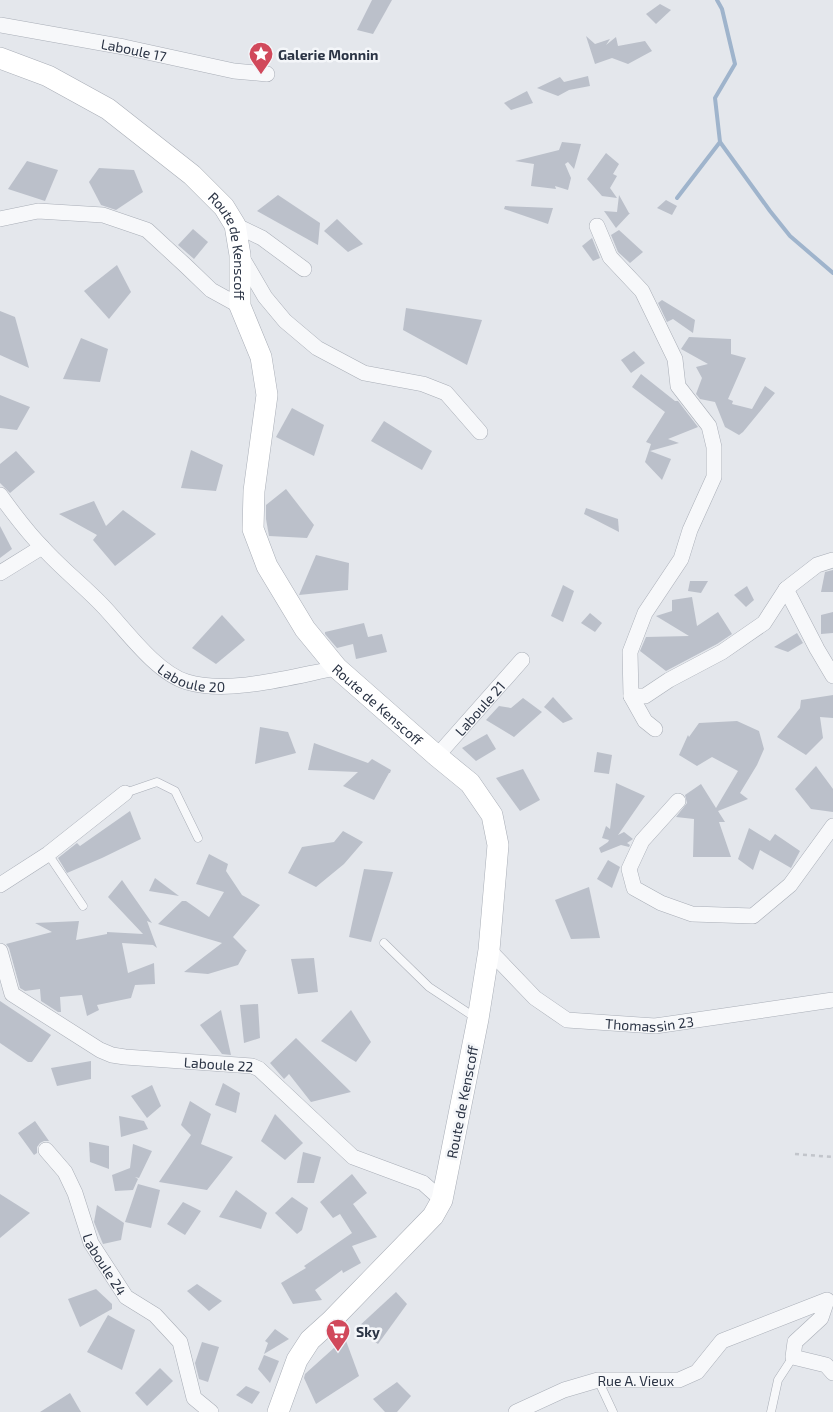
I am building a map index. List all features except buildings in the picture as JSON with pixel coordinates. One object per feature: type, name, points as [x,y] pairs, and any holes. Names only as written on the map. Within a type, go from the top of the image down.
[{"type":"main road","name":"Route de Kenscoff","points":[[0,58],[48,76],[108,108],[192,175],[224,207],[235,225],[240,255],[240,306],[261,357],[267,395],[254,490],[253,529],[267,566],[304,629],[337,668],[470,783],[492,815],[498,845],[489,950],[478,1019],[442,1200],[433,1216],[331,1321],[310,1340],[297,1360],[278,1412]]},
{"type":"street","name":"Laboule 17","points":[[0,25],[124,46],[234,71],[267,74]]},
{"type":"street","points":[[0,219],[38,211],[102,215],[147,230],[211,290],[240,306]]},
{"type":"street","points":[[235,225],[262,238],[304,269]]},
{"type":"street","points":[[597,226],[610,257],[642,291],[675,360],[678,386],[709,426],[714,447],[714,477],[690,530],[681,559],[645,613],[630,652],[631,696],[645,722],[655,729]]},
{"type":"street","points":[[240,255],[265,297],[285,322],[317,348],[364,373],[423,384],[446,393],[480,432]]},
{"type":"street","name":"Laboule 20","points":[[0,494],[42,547],[101,604],[158,665],[172,676],[188,683],[232,686],[261,683],[337,668]]},
{"type":"street","points":[[0,573],[42,547]]},
{"type":"street","points":[[631,696],[645,696],[722,652],[764,623],[786,589],[817,565],[833,560]]},
{"type":"street","points":[[786,589],[833,676]]},
{"type":"street","name":"Laboule 21","points":[[437,756],[522,660]]},
{"type":"street","points":[[0,885],[48,854],[125,793]]},
{"type":"street","points":[[678,801],[642,841],[630,869],[634,888],[661,903],[692,914],[753,916],[790,885],[833,826]]},
{"type":"street","name":"Thomassin 23","points":[[489,950],[535,998],[567,1020],[655,1026],[833,1000]]},
{"type":"street","name":"Laboule 22","points":[[0,951],[6,995],[100,1050],[112,1055],[252,1066],[259,1069],[353,1157],[423,1183],[442,1200]]},
{"type":"street","name":"Laboule 24","points":[[46,1150],[65,1172],[75,1193],[91,1242],[126,1297],[155,1315],[180,1342],[194,1398],[211,1412]]},
{"type":"street","name":"Rue A. Vieux","points":[[793,1357],[795,1342],[821,1318],[830,1298]]},
{"type":"street","name":"Rue A. Vieux","points":[[516,1412],[564,1390],[598,1380],[679,1380],[697,1372],[722,1341],[830,1298]]},
{"type":"street","points":[[793,1357],[826,1365],[833,1373]]},
{"type":"lane","points":[[125,793],[157,782],[175,791],[198,838]]},
{"type":"lane","points":[[48,854],[83,906]]},
{"type":"lane","points":[[384,943],[429,987],[478,1019]]},
{"type":"lane","points":[[771,1412],[778,1380],[793,1357]]},
{"type":"lane","points":[[598,1380],[613,1412]]},
{"type":"path","points":[[795,1154],[833,1157]]},
{"type":"waterway","points":[[677,198],[720,142],[715,98],[735,64],[722,9],[717,0]]},
{"type":"waterway","points":[[720,142],[790,236],[833,273]]},
{"type":"place","name":"Galerie Monnin","points":[[261,75]]},
{"type":"place","name":"Sky","points":[[338,1352]]}]
